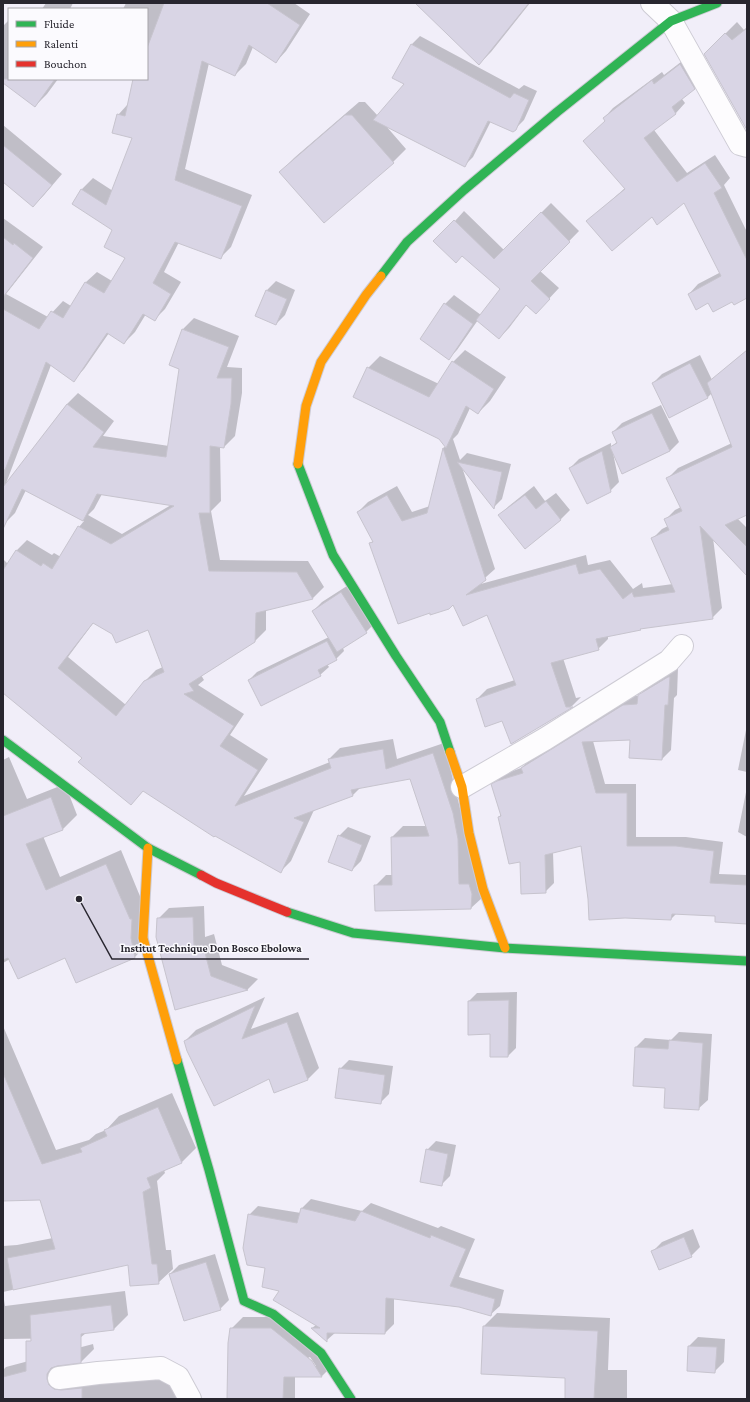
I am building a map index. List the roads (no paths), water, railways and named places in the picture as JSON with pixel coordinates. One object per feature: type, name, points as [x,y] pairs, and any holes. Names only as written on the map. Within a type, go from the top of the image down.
[{"type":"street","points":[[652,3],[671,21],[740,144],[747,146]]},
{"type":"street","points":[[505,948],[483,889],[469,833],[462,787],[440,722],[396,656],[333,555],[298,465],[306,406],[321,362],[366,295],[407,242],[464,190],[557,112],[671,21],[717,3]]},
{"type":"street","points":[[462,787],[544,739],[669,661],[682,646]]},
{"type":"street","points":[[3,740],[148,848],[216,883],[286,912],[352,933],[505,948],[747,961]]},
{"type":"street","points":[[148,848],[144,938],[163,1014],[209,1170],[244,1300],[273,1314],[321,1353],[351,1399]]},
{"type":"street","points":[[60,1378],[98,1373],[161,1368],[178,1376],[190,1399]]},
{"type":"place","name":"Institut Technique Don Bosco Ebolowa","points":[[79,899]]}]
